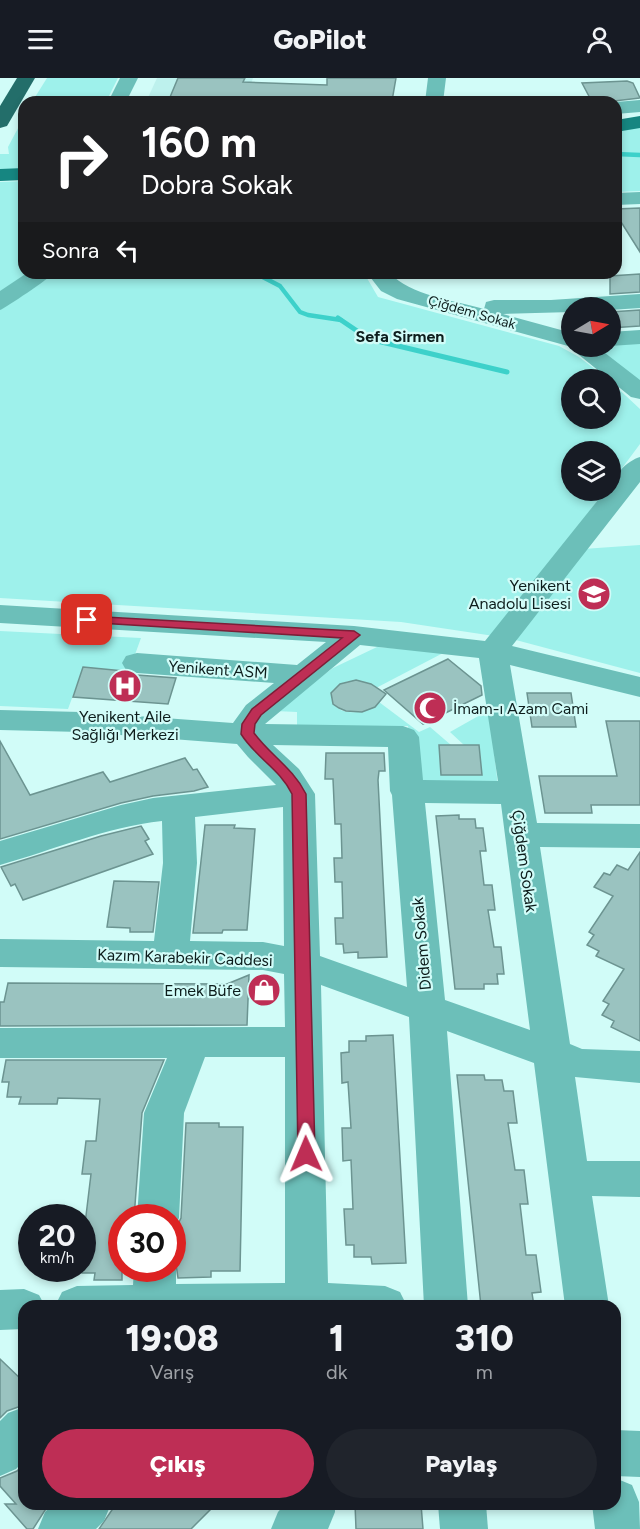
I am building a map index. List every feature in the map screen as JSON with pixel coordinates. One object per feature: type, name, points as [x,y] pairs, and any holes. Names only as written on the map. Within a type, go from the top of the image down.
[{"type":"highway","points":[[0,122],[26,78]]},
{"type":"main road","points":[[622,118],[640,116]]},
{"type":"main road","points":[[622,125],[640,122]]},
{"type":"main road","points":[[0,176],[18,175]]},
{"type":"street","points":[[22,96],[34,78]]},
{"type":"street","points":[[120,96],[129,78]]},
{"type":"street","points":[[134,96],[143,78]]},
{"type":"street","points":[[435,96],[437,78]]},
{"type":"street","points":[[0,128],[18,102]]},
{"type":"street","points":[[622,108],[640,106]]},
{"type":"street","points":[[622,199],[640,198]]},
{"type":"street","points":[[0,303],[16,288],[32,279]]},
{"type":"street","name":"Çiğdem Sokak","points":[[384,279],[396,290],[561,337]]},
{"type":"street","points":[[438,303],[494,307],[551,307],[640,301]]},
{"type":"street","points":[[551,307],[561,314]]},
{"type":"street","points":[[621,338],[640,337]]},
{"type":"street","points":[[594,357],[640,392]]},
{"type":"street","points":[[493,651],[640,465]]},
{"type":"street","points":[[0,614],[354,635],[493,651],[640,687]]},
{"type":"street","points":[[247,734],[249,724],[257,712],[300,675],[354,635]]},
{"type":"street","name":"Çiğdem Sokak","points":[[493,651],[516,793],[586,1300]]},
{"type":"street","name":"Yenikent ASM","points":[[136,663],[300,675]]},
{"type":"street","points":[[0,720],[81,722],[247,734],[260,751],[283,770],[293,782],[299,794],[303,964],[304,1300]]},
{"type":"street","name":"Didem Sokak","points":[[247,734],[402,738],[427,1009],[446,1300]]},
{"type":"street","points":[[406,791],[516,793]]},
{"type":"street","points":[[0,853],[121,817],[299,794]]},
{"type":"street","points":[[171,954],[181,860],[181,830],[177,808]]},
{"type":"street","points":[[522,835],[640,836]]},
{"type":"street","name":"Kazım Karabekir Caddesi","points":[[0,953],[263,956],[303,964],[581,1064],[640,1067]]},
{"type":"street","points":[[159,1204],[164,1113],[192,1042]]},
{"type":"street","points":[[0,1043],[304,1042]]},
{"type":"street","points":[[569,1178],[640,1179]]},
{"type":"street","points":[[112,1300],[153,1293],[241,1300]]},
{"type":"street","points":[[0,1310],[18,1309]]},
{"type":"street","points":[[0,1453],[18,1435]]},
{"type":"street","points":[[621,1453],[640,1454]]},
{"type":"street","points":[[62,1529],[81,1510]]},
{"type":"street","points":[[295,1529],[311,1510]]},
{"type":"street","points":[[462,1510],[464,1529]]},
{"type":"street","points":[[616,1510],[619,1529]]},
{"type":"shaded area","points":[[47,78],[118,78],[109,96],[36,96]]},
{"type":"shaded area","points":[[157,78],[253,78],[247,96],[149,96]]},
{"type":"shaded area","points":[[640,127],[640,191],[622,192],[622,131]]},
{"type":"shaded area","points":[[18,128],[18,169],[0,170],[0,154],[9,154],[8,147]]},
{"type":"shaded area","points":[[18,181],[18,279],[368,279],[378,297],[559,346],[561,357],[579,357],[595,369],[561,369],[561,429],[621,429],[621,391],[640,409],[640,444],[621,470],[621,441],[561,441],[561,501],[597,501],[494,636],[401,622],[0,598],[0,182]]},
{"type":"shaded area","points":[[640,342],[640,384],[606,357],[621,357],[621,343]]},
{"type":"shaded area","name":"Yenikent Anadolu Lisesi","points":[[640,545],[640,673],[512,639],[583,549]]},
{"type":"shaded area","points":[[0,631],[141,638],[129,671],[83,668],[68,709],[0,706]]},
{"type":"shaded area","points":[[377,647],[445,652],[376,688],[359,681],[341,684],[331,693],[336,707],[343,711],[358,712],[373,707],[379,702],[419,732],[430,727],[451,745],[439,745],[442,775],[482,774],[479,745],[464,745],[450,732],[489,710],[498,786],[416,786],[408,726],[297,726],[297,712],[275,711],[333,668]]},
{"type":"building","points":[[178,78],[245,78],[243,82],[327,85],[327,78],[396,78],[393,96],[170,96]]},
{"type":"building","points":[[627,81],[633,83],[640,98],[622,100],[622,96],[589,96],[582,83]]},
{"type":"building","points":[[640,208],[640,252],[622,224],[622,209]]},
{"type":"building","points":[[640,274],[640,292],[610,294],[610,279],[622,279],[622,275]]},
{"type":"building","points":[[640,310],[640,326],[621,327],[621,311]]},
{"type":"building","name":"İmam-ı Azam Cami","points":[[448,659],[481,686],[482,695],[423,724],[384,690]]},
{"type":"building","name":"Yenikent Aile Sağlığı Merkezi","points":[[83,667],[176,678],[168,704],[73,697]]},
{"type":"building","points":[[356,680],[371,684],[386,694],[375,707],[362,712],[346,711],[333,704],[331,693],[340,684]]},
{"type":"building","points":[[527,693],[571,693],[576,727],[532,727]]},
{"type":"building","points":[[606,721],[640,721],[640,805],[591,805],[592,813],[545,813],[539,776],[617,776]]},
{"type":"building","points":[[0,741],[30,795],[103,772],[110,782],[185,758],[193,770],[197,769],[208,787],[121,803],[0,839]]},
{"type":"building","points":[[439,745],[479,745],[482,775],[441,775]]},
{"type":"building","points":[[326,753],[384,753],[385,771],[379,771],[378,780],[387,957],[358,958],[358,952],[344,953],[343,944],[336,944],[335,918],[343,918],[342,882],[335,882],[334,858],[342,858],[341,824],[335,824],[333,779],[325,779]]},
{"type":"building","points":[[459,815],[459,819],[475,819],[476,828],[483,828],[486,851],[480,851],[484,885],[492,885],[495,910],[488,910],[494,947],[501,947],[504,974],[497,974],[498,984],[484,984],[484,989],[455,989],[436,816]]},
{"type":"building","points":[[205,825],[235,825],[234,828],[255,829],[247,930],[193,933]]},
{"type":"building","points":[[141,826],[149,839],[145,841],[153,854],[23,900],[15,884],[11,886],[1,867],[101,836]]},
{"type":"building","points":[[640,852],[640,1041],[611,1027],[614,1021],[602,1015],[609,1004],[603,1001],[624,969],[596,956],[599,951],[587,945],[594,935],[589,932],[613,896],[594,887],[604,873],[610,875],[617,865],[628,870]]},
{"type":"building","points":[[114,881],[159,882],[153,932],[130,932],[130,928],[107,927]]},
{"type":"building","points":[[249,975],[247,1025],[0,1026],[0,1002],[4,1002],[8,983],[227,984]]},
{"type":"building","points":[[393,1035],[406,1263],[372,1264],[371,1257],[354,1257],[354,1245],[346,1245],[344,1209],[353,1209],[351,1160],[343,1161],[342,1128],[351,1128],[348,1082],[342,1083],[341,1053],[349,1052],[349,1041],[366,1041],[366,1036]]},
{"type":"building","points":[[6,1060],[164,1060],[142,1113],[135,1204],[108,1204],[108,1280],[96,1280],[96,1204],[87,1204],[91,1174],[82,1174],[86,1141],[96,1141],[100,1099],[58,1098],[57,1104],[19,1104],[21,1097],[7,1097],[9,1082],[2,1082]]},
{"type":"building","points":[[457,1075],[484,1075],[485,1080],[502,1080],[504,1091],[513,1091],[517,1123],[508,1123],[515,1170],[524,1170],[528,1204],[520,1204],[526,1255],[536,1255],[541,1292],[532,1293],[533,1300],[480,1300]]},
{"type":"building","points":[[186,1123],[219,1123],[219,1127],[243,1127],[240,1271],[211,1271],[211,1277],[186,1278],[186,1204],[182,1204]]},
{"type":"building","points":[[0,1359],[18,1376],[18,1407],[7,1411],[0,1418]]},
{"type":"building","points":[[17,1471],[18,1510],[45,1510],[33,1529],[27,1529],[5,1504],[16,1504],[0,1486],[0,1478]]},
{"type":"building","points":[[112,1510],[210,1510],[191,1529],[99,1529]]},
{"type":"building","points":[[355,1510],[421,1510],[423,1529],[356,1529]]},
{"type":"waterway","points":[[622,154],[640,155]]},
{"type":"waterway","points":[[267,279],[280,286],[300,312],[341,320]]},
{"type":"waterway","points":[[341,320],[369,339],[507,372]]},
{"type":"place","name":"Yenikent Anadolu Lisesi","points":[[594,594]]},
{"type":"place","name":"Yenikent Aile Sağlığı Merkezi","points":[[125,686]]},
{"type":"place","name":"İmam-ı Azam Cami","points":[[430,708]]},
{"type":"place","name":"Emek Büfe","points":[[264,990]]},
{"type":"district","name":"Sefa Sirmen","points":[[400,336]]},
{"type":"route","points":[[87,620],[354,635],[300,675],[257,712],[249,724],[247,734],[260,751],[283,770],[299,794],[306,1154]]}]
